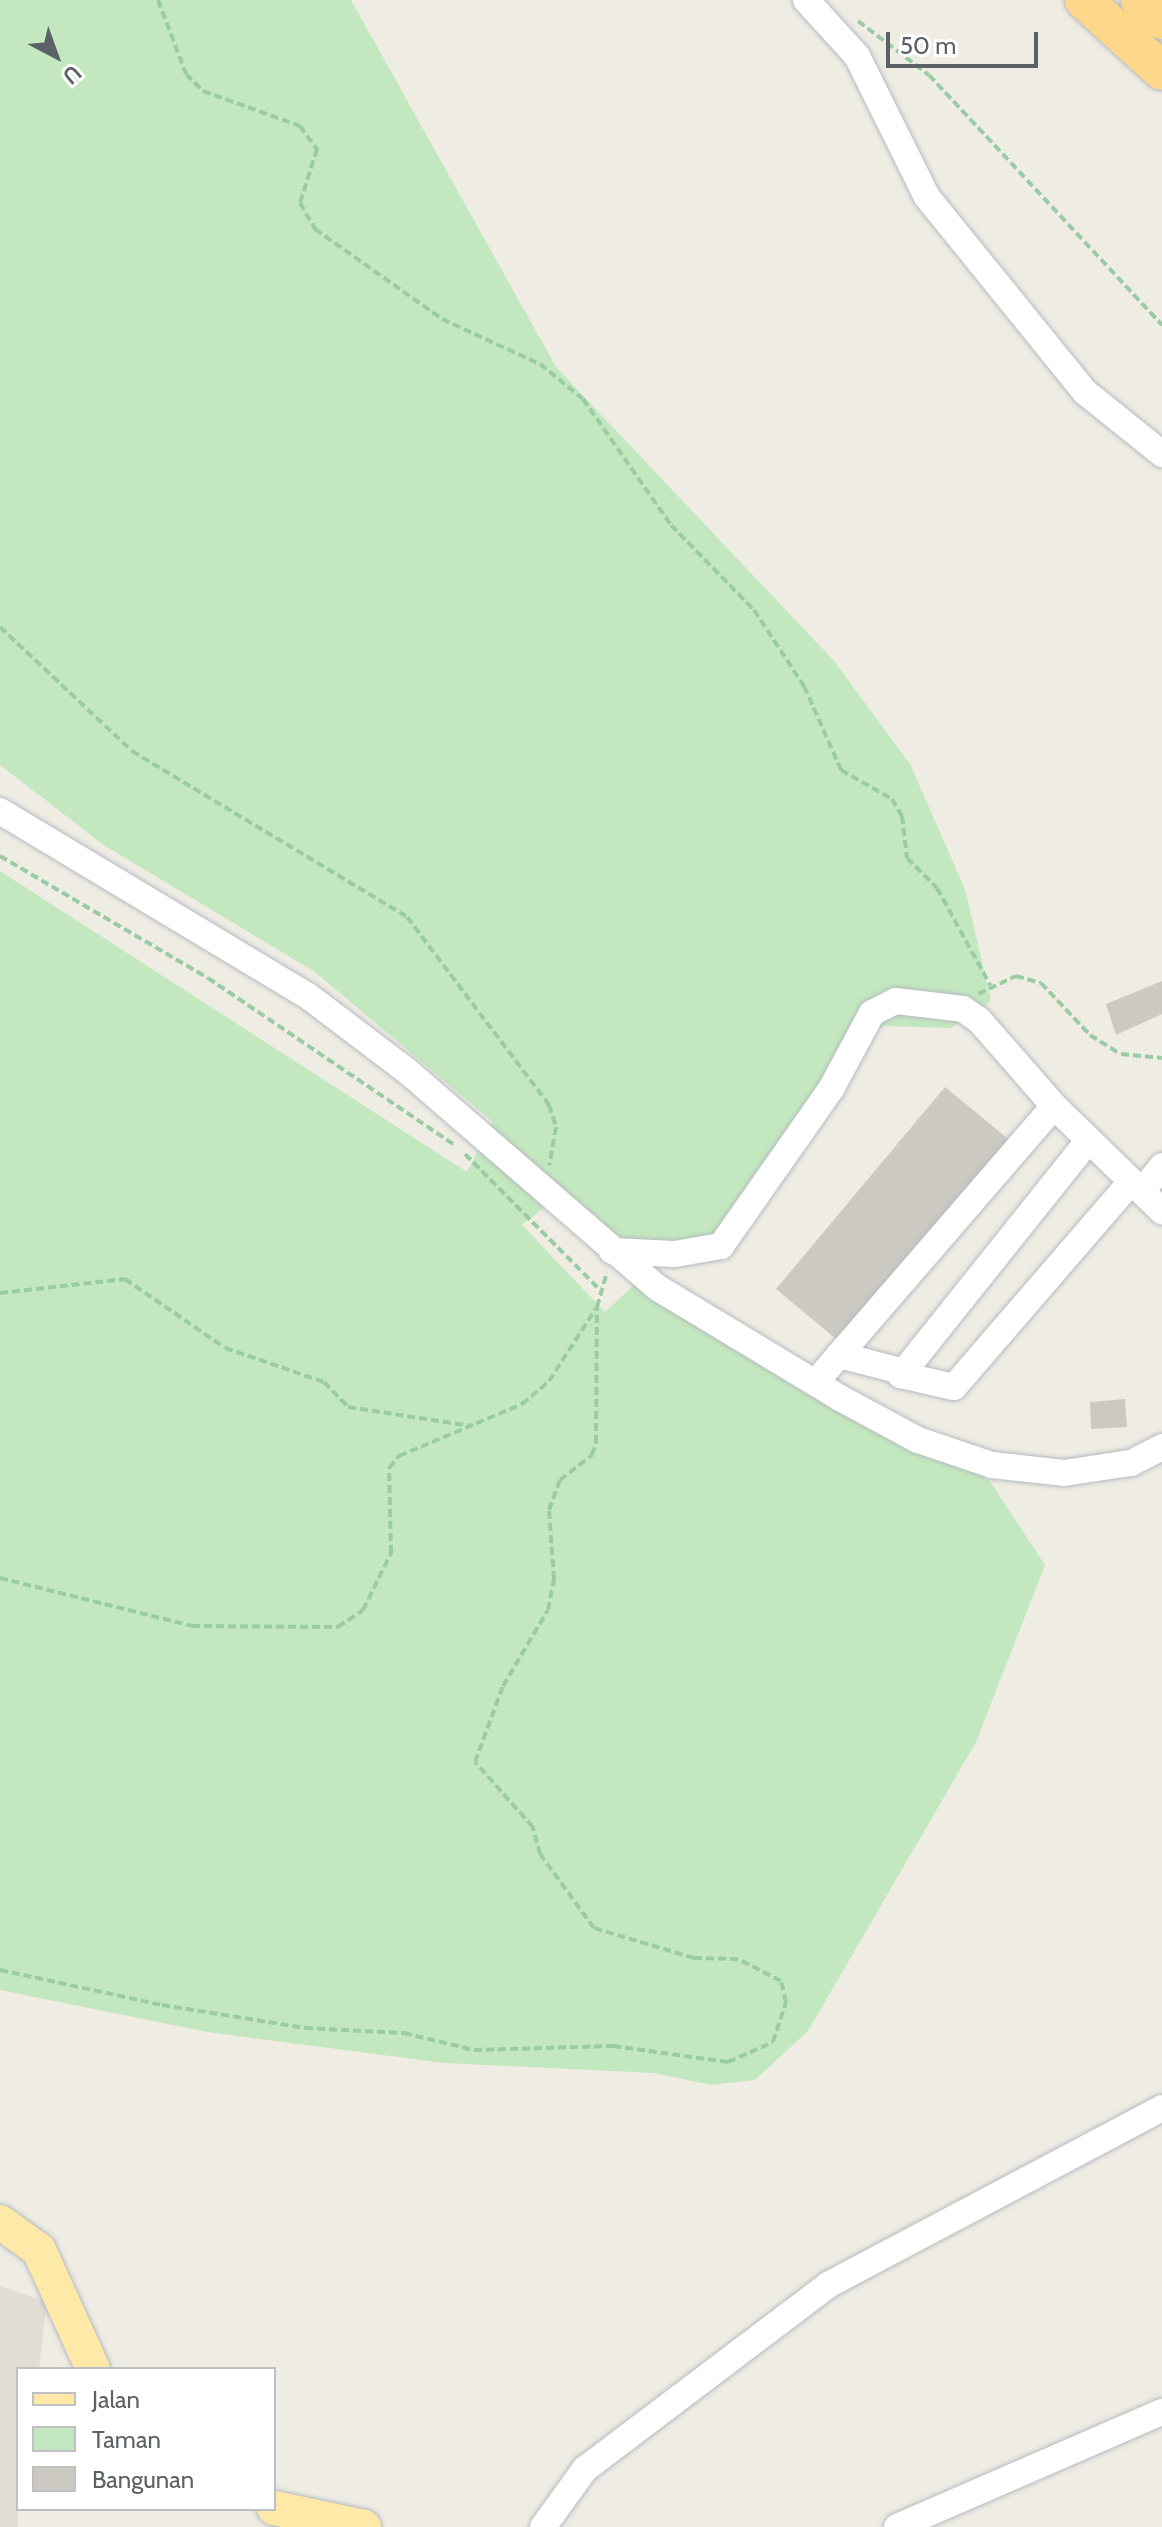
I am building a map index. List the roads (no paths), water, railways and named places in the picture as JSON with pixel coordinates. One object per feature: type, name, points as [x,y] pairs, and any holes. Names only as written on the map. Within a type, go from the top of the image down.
[{"type":"highway","points":[[1084,0],[1162,71]]},
{"type":"highway","points":[[1140,0],[1162,20]]},
{"type":"main road","points":[[0,2222],[39,2250],[92,2367]]},
{"type":"main road","points":[[276,2508],[364,2527]]},
{"type":"street","points":[[806,0],[857,56],[927,197],[1085,392],[1162,454]]},
{"type":"street","points":[[0,811],[308,996],[542,1187],[658,1288],[815,1383],[918,1440],[992,1465],[1064,1473],[1131,1463],[1162,1447]]},
{"type":"street","points":[[612,1251],[675,1254],[721,1246],[831,1089],[872,1013],[896,1001],[935,1007],[979,1020],[1054,1106],[1162,1211]]},
{"type":"street","points":[[815,1383],[1054,1106]]},
{"type":"street","points":[[901,1371],[1088,1141]]},
{"type":"street","points":[[839,1355],[901,1371],[941,1389],[954,1387],[1136,1186],[1162,1166]]},
{"type":"street","points":[[543,2527],[597,2458],[828,2285],[1162,2108]]},
{"type":"street","points":[[897,2527],[1162,2412]]}]
